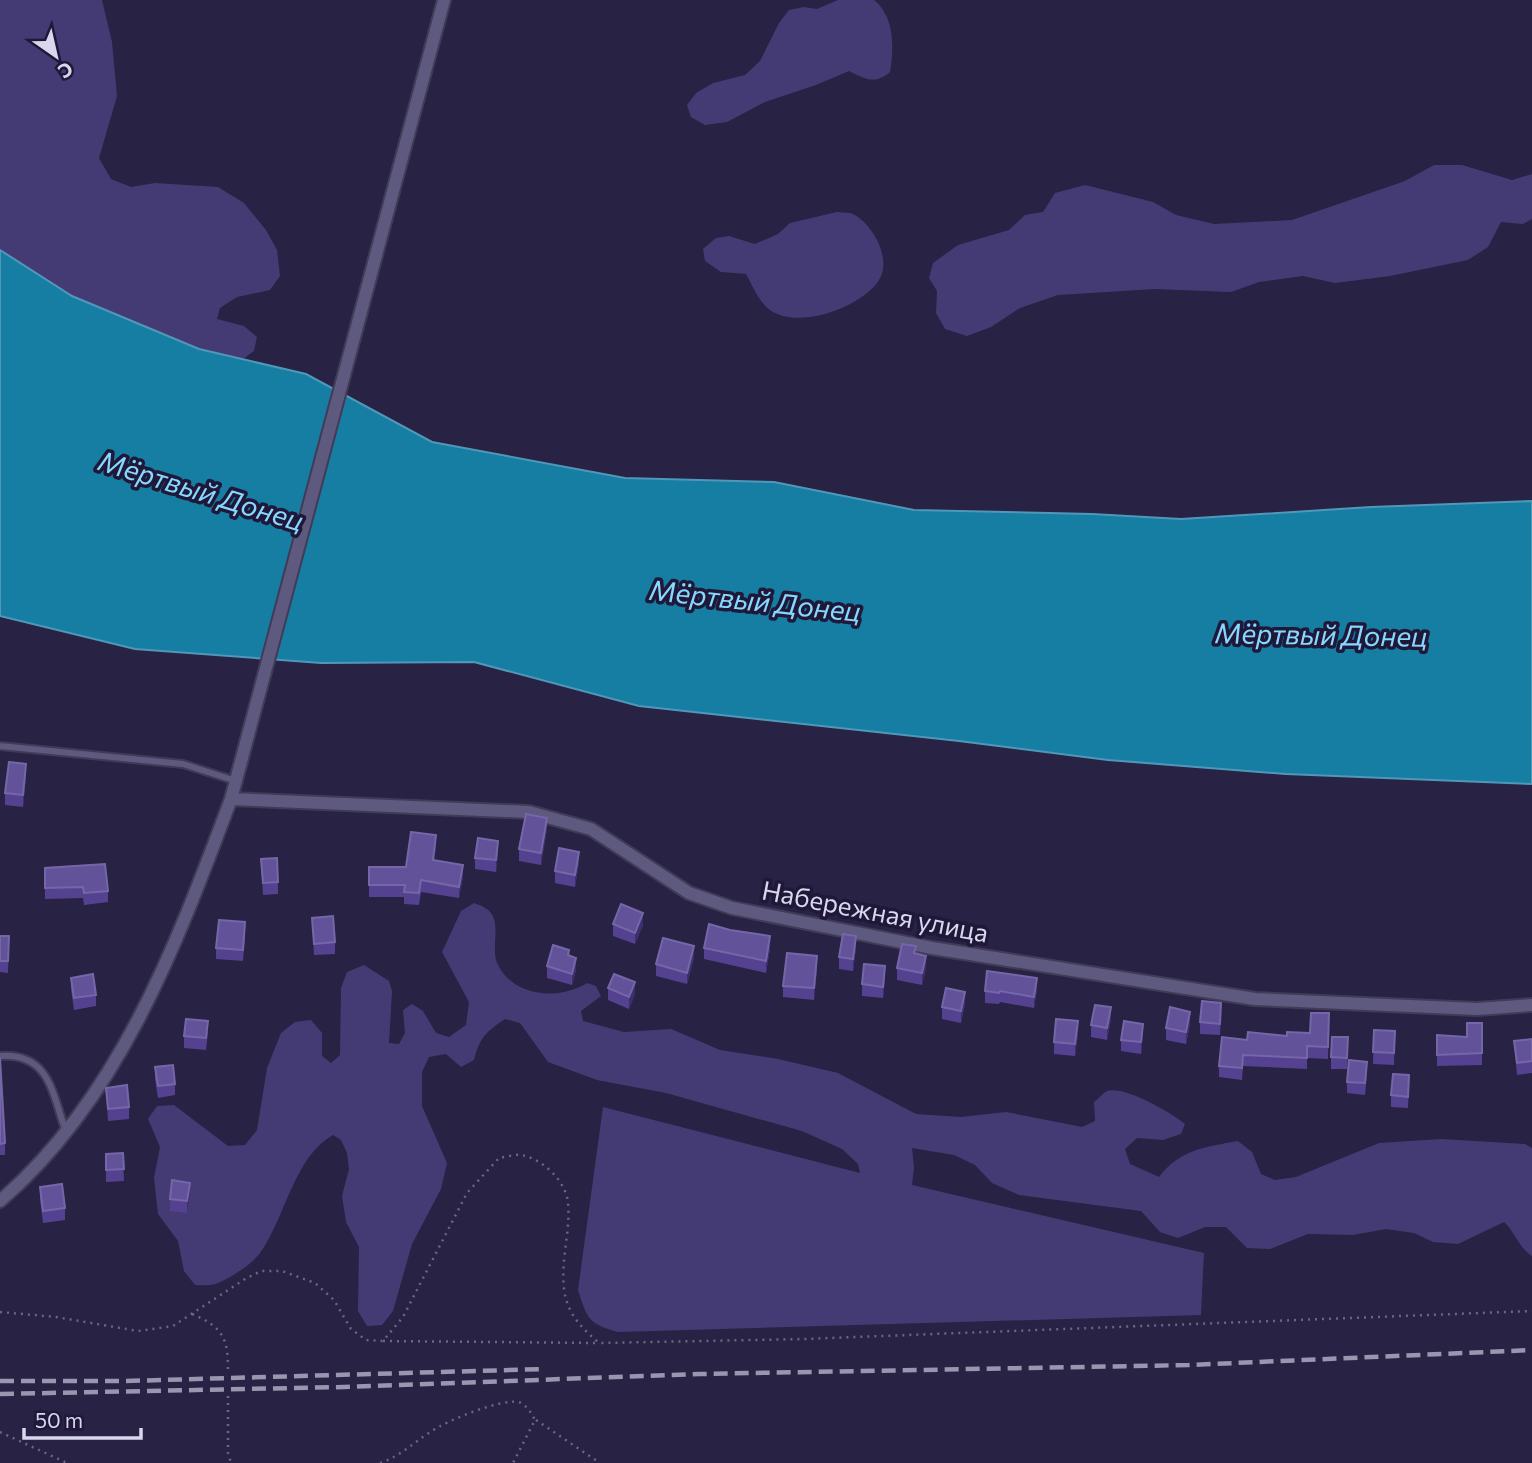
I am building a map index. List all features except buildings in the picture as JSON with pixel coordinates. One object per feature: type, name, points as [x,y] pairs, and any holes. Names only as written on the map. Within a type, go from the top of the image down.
[{"type":"street","points":[[0,1201],[42,1161],[112,1066],[153,989],[187,916],[231,799],[444,0]]},
{"type":"street","name":"Набережная улица","points":[[231,799],[529,812],[591,829],[689,893],[732,908],[933,948],[1255,999],[1477,1009],[1532,1005]]},
{"type":"lane","points":[[0,746],[183,764],[236,781]]},
{"type":"lane","points":[[0,1056],[10,1055],[33,1061],[46,1075],[66,1131]]},
{"type":"path","points":[[383,1341],[403,1317],[467,1193],[499,1158],[521,1155],[547,1167],[562,1184],[568,1202],[563,1259],[566,1296],[577,1324],[599,1343]]},
{"type":"path","points":[[0,1312],[56,1317],[138,1331],[173,1326],[261,1271],[282,1271],[315,1283],[334,1300],[351,1329],[366,1340],[383,1341],[599,1343],[804,1339],[1532,1311]]},
{"type":"path","points":[[191,1314],[219,1329],[228,1347],[228,1370]]},
{"type":"path","points":[[228,1395],[228,1453],[231,1463]]},
{"type":"path","points":[[380,1463],[406,1451],[444,1424],[506,1402],[518,1402],[528,1409],[535,1420],[600,1463]]},
{"type":"path","points":[[513,1463],[535,1420]]},
{"type":"path","points":[[0,1432],[67,1463]]},
{"type":"shaded area","points":[[0,0],[102,0],[112,42],[117,96],[99,158],[111,179],[131,187],[155,183],[218,187],[244,203],[266,230],[277,250],[280,276],[270,290],[237,297],[220,308],[217,319],[244,326],[257,337],[254,351],[243,359],[199,349],[71,296],[0,250]]},
{"type":"shaded area","points":[[838,0],[874,0],[886,15],[891,33],[892,53],[890,72],[885,76],[875,80],[849,71],[765,102],[727,122],[705,125],[691,117],[687,105],[696,93],[713,83],[745,75],[760,61],[779,23],[789,10],[804,7],[817,9]]},
{"type":"shaded area","points":[[1434,165],[1462,165],[1512,180],[1532,174],[1532,219],[1523,224],[1501,222],[1488,247],[1468,260],[1390,276],[1335,283],[1303,276],[1259,282],[1231,292],[1155,289],[1058,295],[1020,308],[991,327],[967,336],[945,329],[936,313],[937,291],[929,278],[933,263],[958,245],[1009,230],[1025,215],[1043,212],[1055,193],[1085,185],[1153,202],[1176,215],[1214,224],[1292,220],[1405,181]]},
{"type":"shaded area","points":[[837,212],[853,214],[868,226],[879,245],[883,265],[877,283],[856,301],[842,308],[811,317],[782,316],[762,303],[746,274],[721,272],[705,261],[703,249],[716,238],[729,236],[755,244],[778,234],[790,223]]},
{"type":"shaded area","points":[[474,903],[486,908],[493,916],[497,963],[513,983],[525,989],[550,994],[576,989],[587,983],[596,986],[601,996],[581,1011],[583,1021],[624,1032],[671,1029],[720,1050],[778,1059],[838,1073],[916,1114],[961,1117],[1006,1112],[1082,1127],[1095,1121],[1094,1102],[1104,1093],[1115,1090],[1125,1092],[1159,1107],[1185,1124],[1181,1134],[1163,1140],[1137,1138],[1125,1149],[1130,1164],[1159,1177],[1185,1155],[1238,1141],[1252,1152],[1261,1174],[1275,1180],[1296,1177],[1379,1143],[1441,1139],[1525,1144],[1532,1148],[1532,1256],[1504,1222],[1458,1244],[1433,1242],[1414,1233],[1386,1229],[1353,1235],[1308,1234],[1270,1249],[1247,1248],[1226,1227],[1205,1227],[1178,1238],[1160,1232],[1141,1211],[1019,1195],[992,1183],[975,1165],[954,1155],[912,1148],[912,1185],[1204,1253],[1201,1315],[618,1332],[600,1326],[590,1318],[578,1290],[603,1107],[860,1173],[858,1164],[842,1149],[802,1131],[666,1093],[597,1080],[548,1062],[520,1023],[505,1019],[485,1036],[474,1060],[461,1067],[446,1054],[429,1057],[422,1072],[422,1106],[447,1163],[441,1189],[412,1244],[393,1311],[382,1325],[367,1326],[358,1311],[359,1247],[346,1222],[342,1196],[349,1169],[347,1153],[341,1140],[333,1135],[320,1145],[299,1173],[258,1256],[220,1282],[195,1285],[184,1271],[178,1241],[158,1214],[154,1178],[160,1147],[148,1119],[157,1106],[174,1105],[228,1146],[245,1145],[257,1130],[267,1068],[281,1033],[295,1022],[311,1020],[322,1033],[322,1056],[331,1063],[340,1055],[341,988],[347,972],[364,965],[389,981],[392,991],[389,1043],[399,1044],[405,1033],[403,1010],[412,1004],[423,1011],[436,1033],[449,1037],[466,1025],[469,1002],[442,952],[461,911]]},
{"type":"water","name":"Мёртвый Донец","points":[[0,250],[72,296],[199,349],[306,374],[432,442],[625,478],[774,482],[914,510],[1181,519],[1371,507],[1532,501],[1532,784],[1286,774],[1108,760],[639,706],[474,662],[321,663],[135,649],[0,616]]},
{"type":"railway","points":[[0,1394],[344,1387],[700,1374],[1189,1365],[1532,1350]]},
{"type":"railway","points":[[0,1381],[126,1381],[545,1369]]}]
